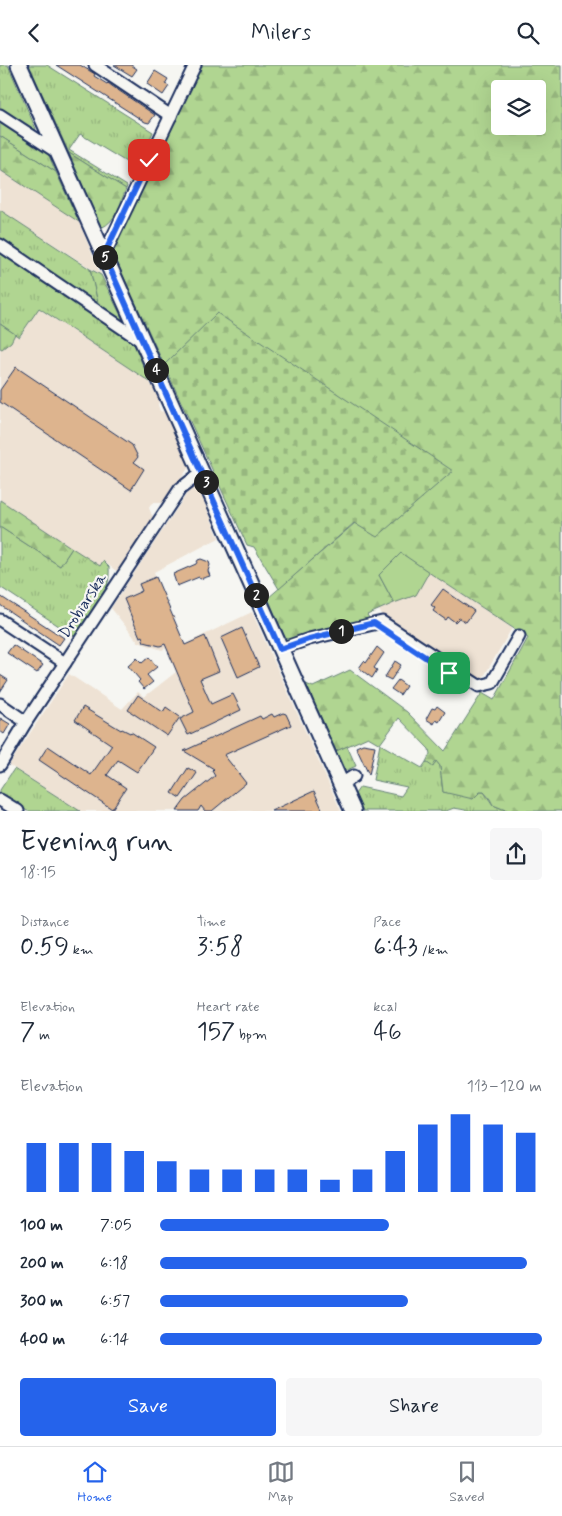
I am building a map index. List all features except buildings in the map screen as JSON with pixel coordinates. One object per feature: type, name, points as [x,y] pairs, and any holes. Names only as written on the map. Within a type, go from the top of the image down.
[{"type":"main road","points":[[19,65],[353,811]]},
{"type":"street","points":[[95,65],[171,116]]},
{"type":"street","points":[[104,255],[195,65]]},
{"type":"street","points":[[0,115],[58,153]]},
{"type":"street","points":[[0,245],[143,341]]},
{"type":"street","name":"Drobiarska","points":[[0,765],[26,722],[180,489],[202,472]]},
{"type":"street","points":[[0,620],[65,663]]},
{"type":"street","points":[[280,649],[309,639],[378,622],[479,686],[492,683],[519,636]]},
{"type":"street","points":[[378,622],[449,673]]},
{"type":"street","points":[[0,704],[26,722]]},
{"type":"street","points":[[340,784],[354,777]]},
{"type":"street","points":[[0,799],[18,811]]},
{"type":"shaded area","points":[[0,170],[79,222],[101,275],[0,210]]},
{"type":"shaded area","points":[[38,308],[150,382],[159,400],[160,411],[164,412],[189,467],[164,503],[152,503],[149,508],[153,518],[119,573],[103,561],[100,567],[0,500],[0,348],[2,349],[11,342],[15,334],[20,337]]},
{"type":"shaded area","points":[[198,487],[219,538],[154,572],[185,644],[252,612],[341,811],[80,811],[9,765],[69,674],[122,709],[138,692],[144,697],[176,672],[166,648],[162,650],[138,642],[111,608],[190,489]]},
{"type":"shaded area","points":[[377,537],[512,628],[483,678],[476,680],[390,622],[389,618],[384,619],[379,610],[366,616]]},
{"type":"green space","points":[[0,65],[8,65],[36,129],[33,133],[0,112]]},
{"type":"green space","points":[[29,65],[47,65],[153,132],[136,168],[80,134],[69,150],[127,186],[126,189],[69,153]]},
{"type":"green space","points":[[201,65],[562,65],[562,811],[508,811],[493,805],[484,792],[480,792],[473,799],[443,792],[440,766],[436,761],[433,767],[426,762],[430,754],[429,749],[399,718],[380,744],[368,737],[336,751],[306,684],[313,687],[350,670],[407,712],[445,751],[482,693],[494,700],[528,638],[401,554],[379,575],[394,603],[367,615],[370,619],[367,621],[287,643],[268,598],[355,523],[217,314],[164,365],[112,251]]},
{"type":"green space","points":[[0,119],[46,149],[56,172],[0,136]]},
{"type":"green space","points":[[0,136],[56,172],[79,222],[0,170]]},
{"type":"green space","points":[[69,153],[126,189],[120,206],[111,221],[101,228]]},
{"type":"green space","points":[[0,210],[90,269],[100,311],[0,243]]},
{"type":"green space","points":[[0,250],[130,335],[150,382],[39,308],[19,337],[0,324]]},
{"type":"green space","points":[[90,269],[101,275],[127,328],[100,311]]},
{"type":"green space","points":[[217,313],[453,471],[377,537],[354,523],[279,589],[254,547],[247,545],[164,365]]},
{"type":"green space","points":[[0,324],[15,334],[11,342],[2,349],[0,348]]},
{"type":"green space","points":[[0,500],[72,548],[60,566],[0,527]]},
{"type":"green space","points":[[0,527],[60,566],[72,548],[100,566],[103,561],[109,567],[109,577],[104,596],[77,638],[0,587]]},
{"type":"green space","points":[[401,553],[429,572],[416,595],[394,603],[379,575]]},
{"type":"green space","points":[[380,744],[422,768],[426,762],[433,766],[436,760],[440,766],[443,792],[476,796],[480,792],[484,792],[493,805],[508,811],[471,811],[454,808],[446,811],[363,811],[355,794],[360,787],[401,796],[407,787],[373,780]]},
{"type":"green space","points":[[347,746],[356,766],[345,771],[336,751]]},
{"type":"green space","points":[[14,769],[80,811],[27,811],[0,793],[0,790]]},
{"type":"route","points":[[149,160],[104,255],[280,649],[309,639],[374,623],[449,673]]}]
